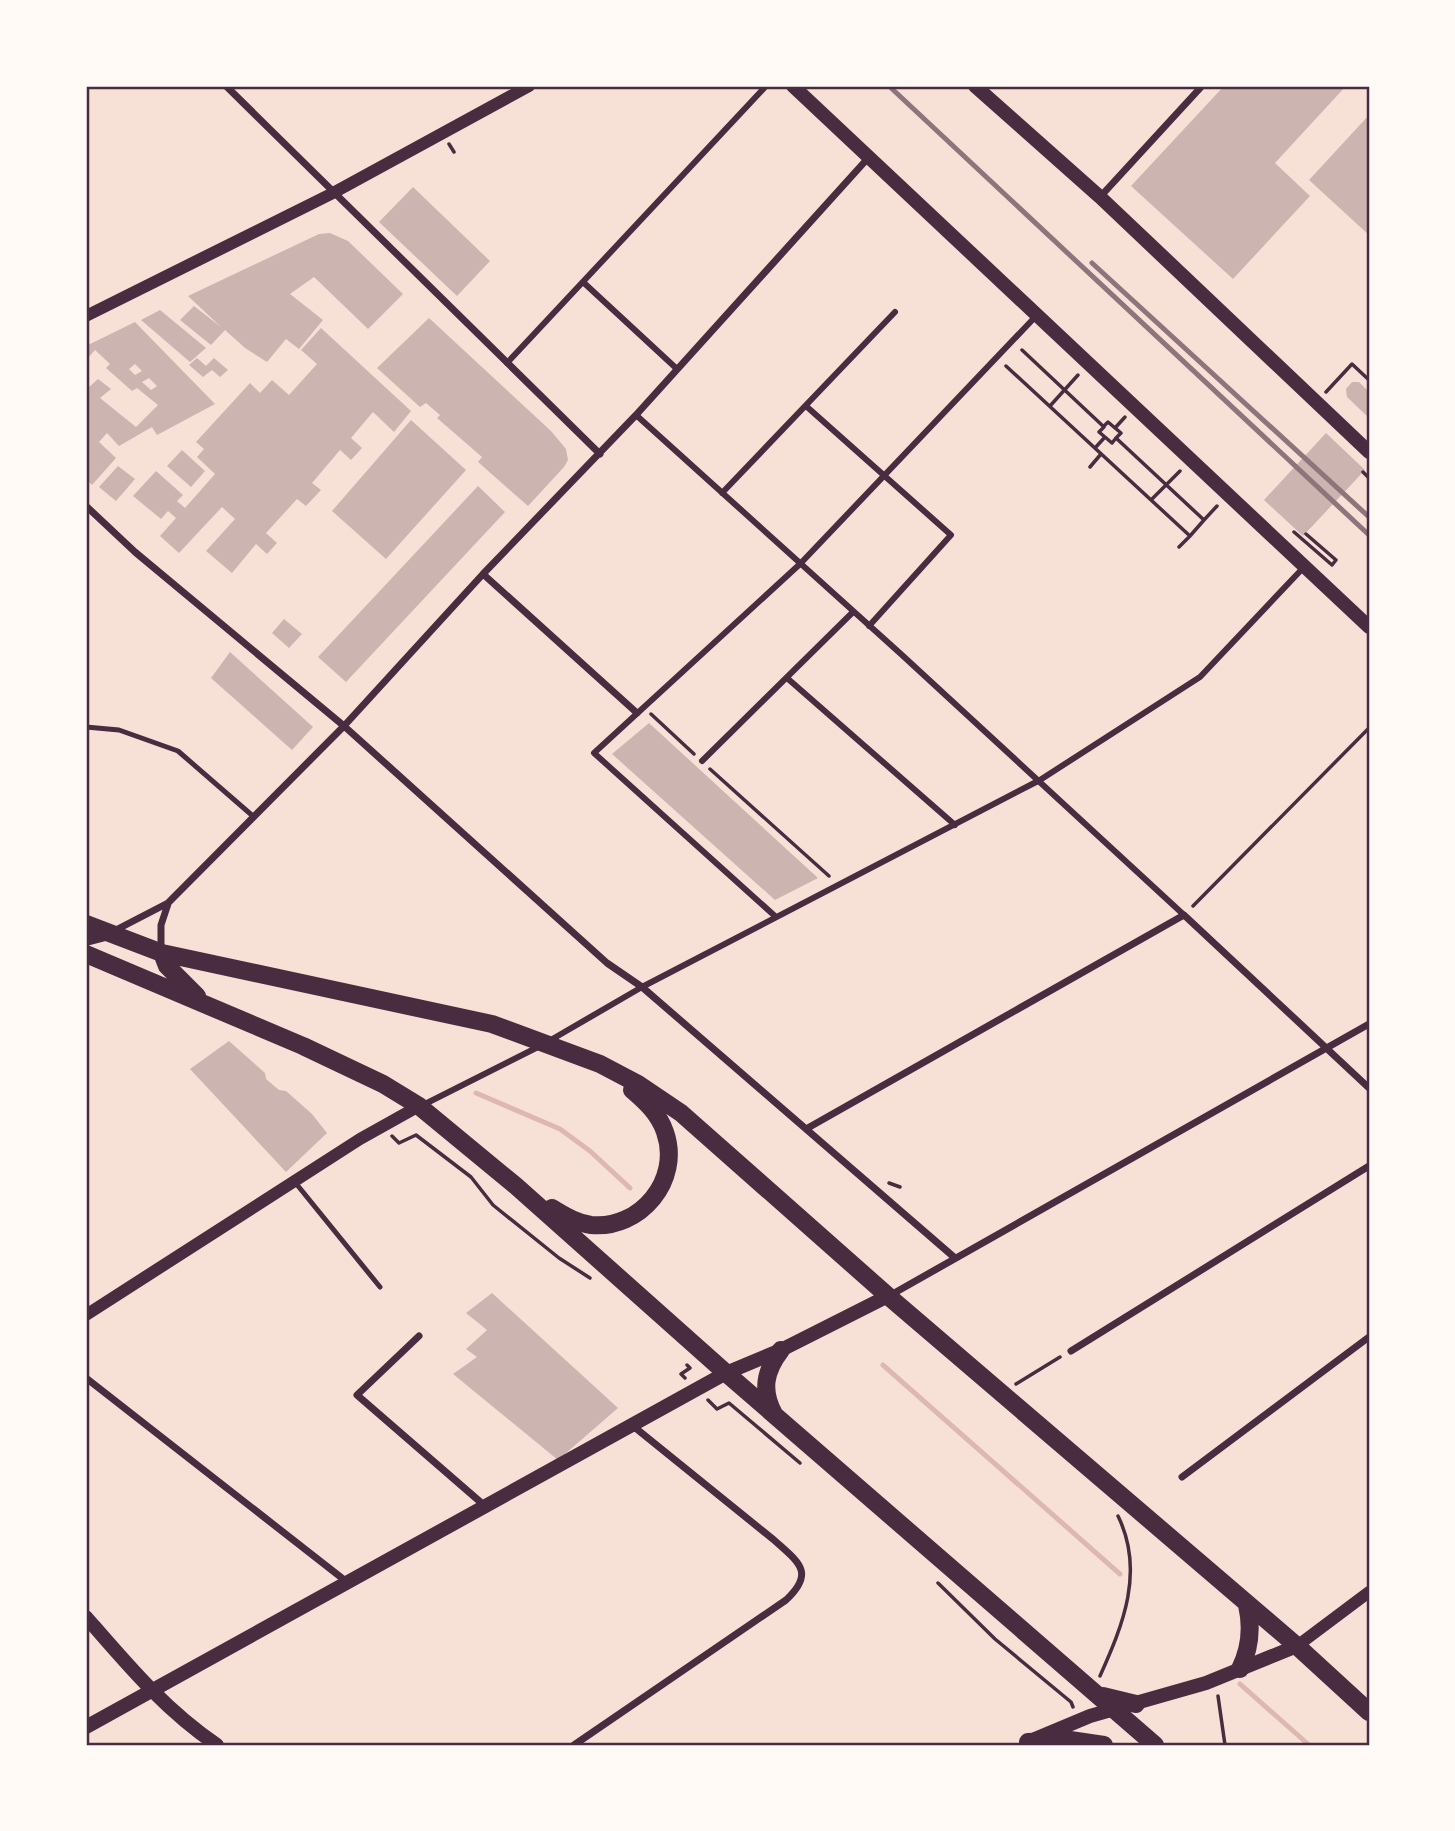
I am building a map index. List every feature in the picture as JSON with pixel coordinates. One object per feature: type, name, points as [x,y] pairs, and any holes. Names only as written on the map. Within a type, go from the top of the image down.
[{"type":"main road","points":[[793,86],[1369,627]]},
{"type":"main road","points":[[975,86],[1100,197],[1369,452]]},
{"type":"main road","points":[[86,924],[162,953],[492,1024],[600,1064],[638,1084],[681,1113],[888,1296],[1297,1646],[1369,1712]]},
{"type":"main road","points":[[162,953],[175,975],[213,1009]]},
{"type":"main road","points":[[86,954],[303,1046],[383,1084],[419,1107],[516,1186],[776,1417],[1155,1745]]},
{"type":"main road","points":[[516,1186],[566,1217],[590,1225],[610,1224],[629,1218],[648,1205],[657,1193],[668,1159],[664,1129],[645,1102],[600,1064]]},
{"type":"main road","points":[[86,1727],[726,1373],[781,1350],[888,1296]]},
{"type":"main road","points":[[776,1417],[768,1400],[766,1381],[769,1366],[781,1350]]},
{"type":"main road","points":[[1240,1669],[1249,1640],[1250,1620],[1247,1605]]},
{"type":"main road","points":[[86,1617],[150,1690],[217,1745]]},
{"type":"main road","points":[[1025,1743],[1114,1709],[1215,1680],[1297,1646]]},
{"type":"main road","points":[[1095,1692],[1121,1702],[1136,1704]]},
{"type":"main road","points":[[1025,1743],[1070,1740],[1104,1745]]},
{"type":"street","points":[[226,86],[600,454]]},
{"type":"street","points":[[86,316],[333,193],[529,86]]},
{"type":"street","points":[[508,363],[766,86]]},
{"type":"street","points":[[1100,197],[1202,86]]},
{"type":"street","points":[[86,940],[110,934],[168,903],[254,817],[344,726],[483,574],[600,454],[870,156]]},
{"type":"street","points":[[583,282],[677,369]]},
{"type":"street","points":[[722,493],[895,312]]},
{"type":"street","points":[[776,917],[594,753],[800,564],[1038,314]]},
{"type":"street","points":[[806,406],[951,535],[869,626]]},
{"type":"street","points":[[636,415],[1040,780],[1369,1088]]},
{"type":"street","points":[[86,506],[135,552],[344,726],[607,963],[642,987],[955,1258]]},
{"type":"street","points":[[86,1315],[360,1139],[546,1043],[642,987],[1040,780],[1199,677],[1304,567]]},
{"type":"street","points":[[483,574],[640,710]]},
{"type":"street","points":[[702,761],[853,612]]},
{"type":"street","points":[[787,678],[956,825]]},
{"type":"street","points":[[162,953],[161,925],[168,903]]},
{"type":"street","points":[[806,1129],[1184,915]]},
{"type":"street","points":[[888,1296],[1369,1024]]},
{"type":"street","points":[[1070,1350],[1369,1166]]},
{"type":"street","points":[[419,1336],[357,1395],[486,1507]]},
{"type":"street","points":[[1182,1477],[1369,1337]]},
{"type":"street","points":[[86,1378],[347,1583]]},
{"type":"street","points":[[574,1745],[786,1600],[797,1590],[803,1575],[802,1567],[774,1540],[633,1426]]},
{"type":"street","points":[[1297,1646],[1369,1592]]},
{"type":"lane","points":[[86,727],[119,730],[178,751],[254,817]]},
{"type":"lane","points":[[294,1181],[380,1287]]},
{"type":"path","points":[[1022,350],[1104,426]]},
{"type":"path","points":[[1316,402],[1352,364],[1369,380]]},
{"type":"path","points":[[1006,366],[1190,536]]},
{"type":"path","points":[[1050,406],[1079,373]]},
{"type":"path","points":[[1115,428],[1125,417]]},
{"type":"path","points":[[1108,422],[1121,433],[1112,443],[1099,432],[1104,426],[1108,422]]},
{"type":"path","points":[[1095,448],[1105,437]]},
{"type":"path","points":[[1116,438],[1204,520]]},
{"type":"path","points":[[1090,467],[1101,454]]},
{"type":"path","points":[[1151,500],[1181,470]]},
{"type":"path","points":[[1363,472],[1369,478]]},
{"type":"path","points":[[1179,547],[1218,505]]},
{"type":"path","points":[[1290,529],[1332,565],[1336,561],[1306,534]]},
{"type":"path","points":[[640,710],[702,761],[838,885]]},
{"type":"path","points":[[1184,915],[1369,728]]},
{"type":"path","points":[[383,1127],[399,1143],[416,1135],[471,1177],[493,1205],[558,1258],[599,1286]]},
{"type":"path","points":[[1001,1393],[1070,1350]]},
{"type":"path","points":[[683,1360],[690,1368],[681,1374],[717,1409],[729,1403],[802,1465]]},
{"type":"path","points":[[1095,1692],[1128,1602],[1132,1568],[1121,1523],[1115,1511]]},
{"type":"path","points":[[932,1578],[995,1639],[1071,1702],[1078,1721]]},
{"type":"path","points":[[1215,1680],[1225,1745]]},
{"type":"building","points":[[1224,86],[1346,86],[1275,163],[1310,196],[1233,279],[1131,186]]},
{"type":"building","points":[[1369,115],[1369,235],[1309,180]]},
{"type":"building","points":[[413,187],[490,261],[457,296],[379,222]]},
{"type":"building","points":[[330,233],[348,241],[403,294],[368,329],[314,277],[290,294],[323,320],[299,349],[286,339],[267,362],[245,348],[225,330],[211,345],[180,320],[194,306],[221,327],[188,296],[319,234]]},
{"type":"building","points":[[160,310],[206,348],[190,362],[141,320]]},
{"type":"building","points":[[429,318],[551,431],[566,449],[568,460],[564,467],[528,506],[478,462],[482,457],[437,418],[440,415],[426,403],[420,407],[377,368]]},
{"type":"building","points":[[135,322],[215,404],[157,435],[152,427],[119,446],[107,433],[99,442],[116,458],[92,485],[86,479],[86,387],[98,379],[111,389],[100,398],[136,427],[158,405],[137,388],[132,391],[106,368],[110,364],[95,350],[86,360],[86,346]],"holes":[[[135,364],[142,371],[135,375],[129,369]],[[149,378],[157,386],[151,390],[142,382]]]},
{"type":"building","points":[[321,328],[411,411],[394,432],[373,412],[351,438],[362,448],[351,460],[340,450],[312,483],[321,490],[306,506],[297,499],[266,533],[277,543],[267,554],[256,544],[232,573],[206,551],[235,519],[222,507],[179,553],[160,536],[176,518],[168,511],[161,519],[133,496],[156,471],[183,495],[177,501],[185,508],[215,474],[197,457],[204,449],[196,442],[250,383],[260,393],[272,380],[289,395],[317,364],[301,350]]},
{"type":"building","points":[[197,358],[206,366],[214,358],[228,370],[220,377],[212,370],[203,377],[189,365]]},
{"type":"building","points":[[1352,382],[1359,382],[1369,392],[1369,418],[1347,397],[1346,389]]},
{"type":"building","points":[[411,420],[466,470],[386,559],[332,511]]},
{"type":"building","points":[[1326,433],[1365,470],[1303,536],[1264,500]]},
{"type":"building","points":[[182,450],[205,471],[191,487],[167,466]]},
{"type":"building","points":[[118,466],[135,479],[116,501],[99,487]]},
{"type":"building","points":[[478,486],[505,512],[346,682],[318,657]]},
{"type":"building","points":[[284,619],[302,634],[289,648],[272,633]]},
{"type":"building","points":[[230,652],[313,727],[292,750],[211,678]]},
{"type":"building","points":[[649,723],[818,878],[775,900],[612,754]]},
{"type":"building","points":[[229,1041],[265,1073],[266,1079],[279,1090],[286,1091],[312,1114],[327,1133],[286,1172],[190,1069]]},
{"type":"building","points":[[492,1293],[618,1408],[558,1460],[453,1374],[477,1357],[466,1349],[487,1330],[466,1313]]},
{"type":"waterway","points":[[476,1093],[560,1129],[590,1151],[630,1188]]},
{"type":"waterway","points":[[883,1365],[1120,1574]]},
{"type":"waterway","points":[[1240,1684],[1309,1745]]},
{"type":"railway","points":[[889,86],[1369,535]]},
{"type":"railway","points":[[1092,263],[1369,517]]}]
